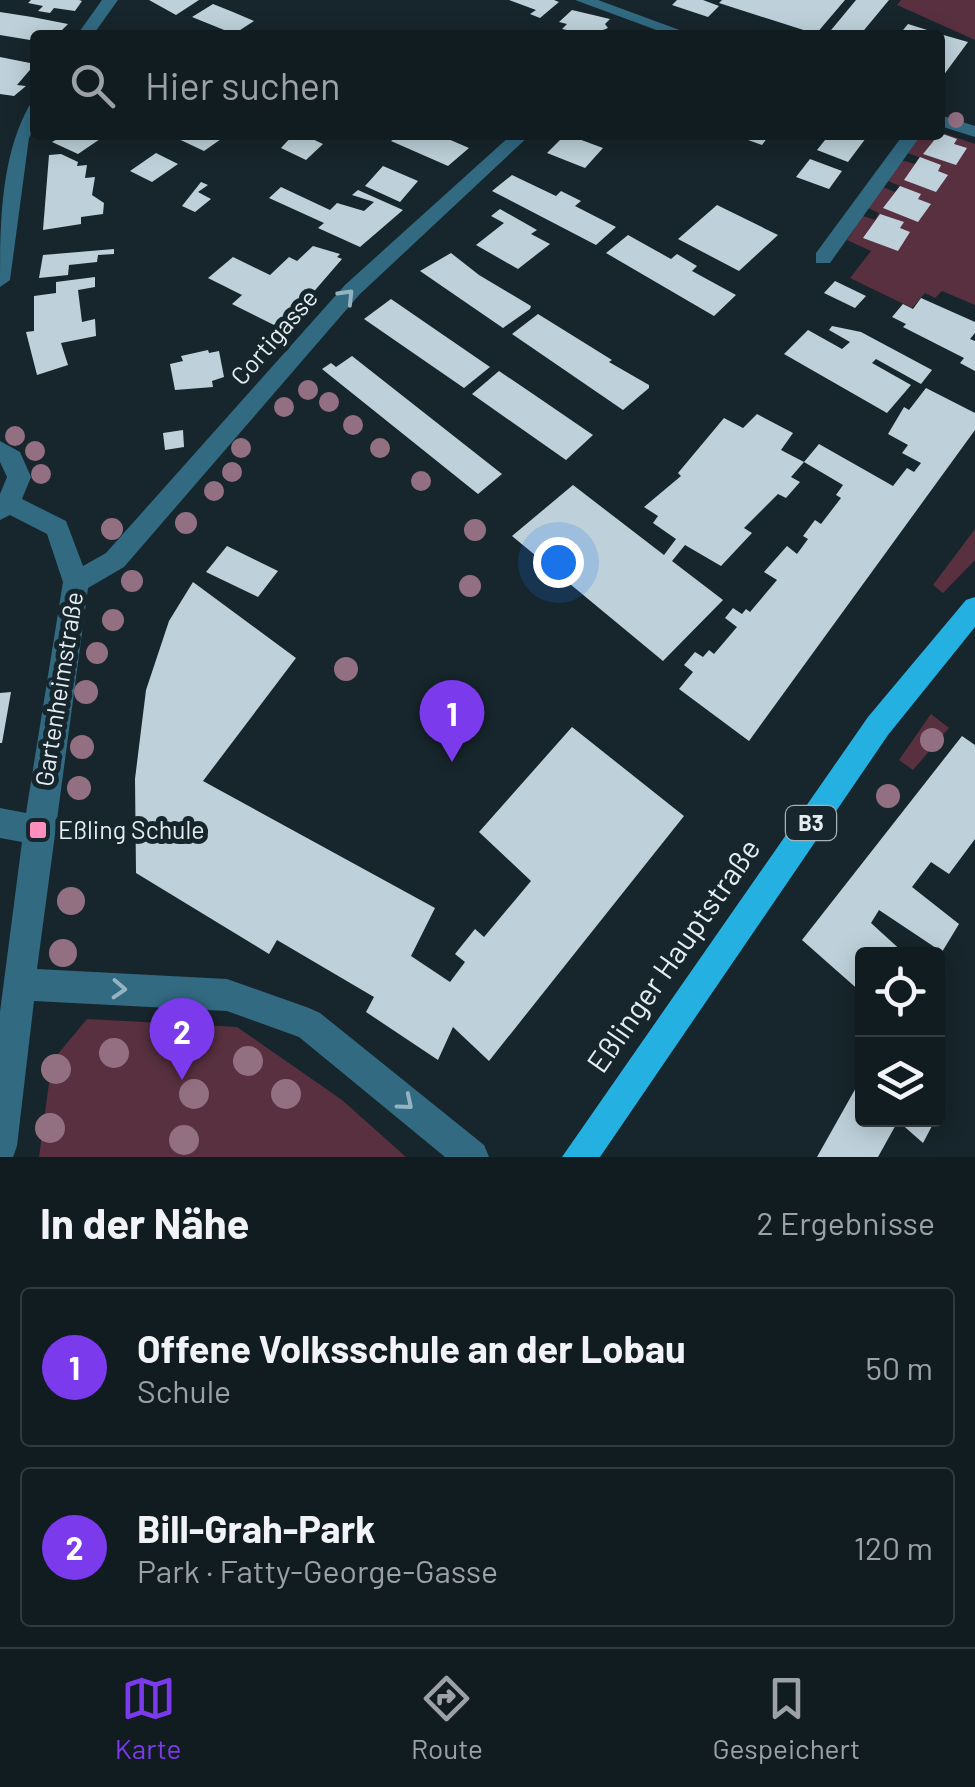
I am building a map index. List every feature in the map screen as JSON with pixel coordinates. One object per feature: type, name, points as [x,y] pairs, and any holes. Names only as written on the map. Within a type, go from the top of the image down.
[{"type":"main road","name":"Eßlinger Hauptstraße","points":[[579,1157],[878,726],[975,608]]},
{"type":"street","points":[[89,30],[110,0]]},
{"type":"street","points":[[583,0],[670,30]]},
{"type":"street","points":[[636,30],[645,22]]},
{"type":"street","points":[[0,280],[20,138],[30,119]]},
{"type":"street","points":[[945,122],[975,132]]},
{"type":"street","name":"Cortigasse","points":[[76,582],[115,560],[352,290],[516,140]]},
{"type":"street","points":[[823,258],[908,140]]},
{"type":"street","name":"Gartenheimstraße","points":[[0,450],[12,458],[20,477],[4,506],[57,528],[76,582],[38,830],[0,1146]]},
{"type":"street","points":[[0,823],[38,830]]},
{"type":"street","points":[[22,984],[227,995],[309,1024],[472,1157]]},
{"type":"shaded area","points":[[901,0],[975,0],[975,40],[897,5]]},
{"type":"shaded area","points":[[945,134],[975,144],[975,305],[942,291],[935,298],[925,293],[912,308],[850,278],[871,251],[847,240],[863,216],[875,220],[879,213],[868,208],[883,187],[895,192],[900,186],[888,181],[901,160],[915,164],[919,157],[907,153],[916,140],[945,140]]},
{"type":"shaded area","points":[[975,529],[975,560],[943,593],[933,585]]},
{"type":"shaded area","points":[[931,714],[949,728],[913,770],[899,760]]},
{"type":"shaded area","points":[[87,1019],[237,1027],[342,1100],[406,1157],[39,1157],[52,1061]]},
{"type":"building","points":[[149,0],[199,0],[176,15]]},
{"type":"building","points":[[509,0],[559,2],[540,18],[530,14],[536,10]]},
{"type":"building","points":[[677,0],[703,0],[719,6],[708,17],[672,5]]},
{"type":"building","points":[[845,0],[819,30],[803,30],[719,3]]},
{"type":"building","points":[[856,0],[889,0],[864,30],[831,30]]},
{"type":"building","points":[[82,1],[75,11],[54,8],[50,13],[38,11],[43,6],[28,3]]},
{"type":"building","points":[[213,4],[254,21],[240,30],[224,30],[192,17]]},
{"type":"building","points":[[572,10],[610,19],[605,24],[608,28],[603,30],[567,30],[562,29],[567,24],[559,22]]},
{"type":"building","points":[[0,12],[68,24],[62,30],[30,30],[30,40],[0,35]]},
{"type":"building","points":[[908,24],[928,30],[903,30]]},
{"type":"building","points":[[945,35],[968,42],[945,73]]},
{"type":"building","points":[[0,57],[30,63],[30,70],[17,85],[26,86],[14,96],[0,94]]},
{"type":"building","points":[[945,135],[957,139],[954,144],[967,148],[956,165],[923,154],[934,140],[945,140]]},
{"type":"building","points":[[56,140],[99,140],[78,154],[52,142]]},
{"type":"building","points":[[181,140],[220,140],[204,151]]},
{"type":"building","points":[[288,140],[315,140],[323,144],[306,160],[281,148]]},
{"type":"building","points":[[451,140],[469,148],[448,166],[391,141]]},
{"type":"building","points":[[560,140],[581,140],[603,148],[585,168],[547,153]]},
{"type":"building","points":[[825,140],[864,140],[848,162],[817,150]]},
{"type":"building","points":[[156,153],[178,164],[152,182],[130,171]]},
{"type":"building","points":[[61,154],[78,162],[77,166],[87,165],[85,178],[95,177],[92,195],[104,203],[103,214],[81,217],[81,224],[43,230],[49,155]]},
{"type":"building","points":[[920,157],[941,165],[938,171],[948,175],[936,192],[904,180]]},
{"type":"building","points":[[810,159],[842,171],[829,189],[796,177]]},
{"type":"building","points":[[383,166],[418,181],[400,202],[365,186]]},
{"type":"building","points":[[512,175],[556,196],[561,191],[581,201],[575,206],[616,227],[596,245],[492,191]]},
{"type":"building","points":[[201,182],[208,185],[198,192],[211,199],[195,212],[182,206]]},
{"type":"building","points":[[900,186],[921,194],[918,199],[931,204],[918,222],[883,208]]},
{"type":"building","points":[[281,187],[330,210],[337,203],[364,211],[374,202],[352,195],[358,190],[403,210],[360,247],[318,228],[324,223],[269,198]]},
{"type":"building","points":[[717,205],[778,235],[739,271],[678,239]]},
{"type":"building","points":[[500,209],[537,230],[531,234],[550,244],[518,269],[476,245],[504,223],[491,216]]},
{"type":"building","points":[[880,214],[904,222],[900,228],[910,232],[898,251],[863,238]]},
{"type":"building","points":[[628,235],[671,259],[677,254],[697,266],[692,271],[736,295],[714,316],[606,253]]},
{"type":"building","points":[[313,246],[340,254],[337,257],[342,259],[304,303],[298,300],[292,305],[299,309],[284,322],[280,320],[274,325],[232,304],[242,295],[208,278],[233,257],[270,275],[289,257],[297,261]]},
{"type":"building","points":[[114,249],[114,254],[98,255],[97,262],[69,265],[68,275],[39,278],[43,255]]},
{"type":"building","points":[[451,253],[531,306],[530,309],[503,328],[420,271]]},
{"type":"building","points":[[95,277],[95,287],[78,290],[82,322],[95,319],[96,336],[61,343],[68,365],[37,375],[26,332],[34,331],[34,296],[56,293],[56,282]]},
{"type":"building","points":[[835,281],[866,296],[855,308],[824,293]]},
{"type":"building","points":[[921,298],[975,322],[975,333],[970,339],[975,341],[975,371],[960,363],[964,358],[903,327],[906,324],[892,317],[903,304],[913,309]]},
{"type":"building","points":[[391,299],[490,367],[464,388],[364,319]]},
{"type":"building","points":[[538,314],[649,388],[623,410],[512,334]]},
{"type":"building","points":[[832,326],[861,332],[932,370],[921,384],[876,359],[872,363],[911,385],[887,413],[784,354],[808,330],[842,349],[850,342],[829,330]]},
{"type":"building","points":[[219,351],[224,377],[212,381],[213,387],[175,390],[170,364],[183,361],[181,356]]},
{"type":"building","points":[[352,356],[502,474],[478,494],[322,369],[331,363],[336,367]]},
{"type":"building","points":[[499,371],[593,435],[566,460],[472,394]]},
{"type":"building","points":[[926,388],[975,413],[975,430],[749,741],[679,689],[693,672],[684,665],[695,652],[703,657],[709,650],[714,654],[737,627],[725,618],[733,608],[742,614],[746,609],[750,612],[777,580],[764,572],[787,546],[797,554],[808,539],[803,536],[815,520],[821,524],[841,498],[836,495],[843,485],[804,462],[819,444],[893,486],[907,468],[914,472],[921,463],[902,453],[908,445],[888,434],[904,407],[909,410]]},
{"type":"building","points":[[757,414],[793,433],[781,450],[804,462],[791,477],[800,482],[786,498],[778,494],[744,528],[752,533],[721,566],[685,545],[672,561],[723,600],[663,661],[512,536],[573,485],[664,555],[676,539],[653,523],[658,516],[644,507],[681,476],[678,473],[724,418],[743,428]]},
{"type":"building","points":[[183,430],[184,447],[165,450],[163,433]]},
{"type":"building","points":[[227,546],[278,571],[258,597],[206,572]]},
{"type":"building","points":[[193,582],[296,658],[203,781],[435,908],[411,956],[450,982],[465,962],[455,954],[475,929],[484,937],[531,881],[479,832],[572,727],[684,816],[489,1061],[453,1027],[438,1060],[366,1012],[374,997],[277,940],[269,954],[136,873],[135,779],[146,690],[169,621]]},
{"type":"building","points":[[11,692],[2,743],[0,743],[0,693]]},
{"type":"building","points":[[962,736],[975,745],[975,839],[949,874],[931,862],[912,887],[959,924],[945,947],[934,947],[879,910],[871,923],[897,947],[855,947],[855,987],[802,940]]},
{"type":"building","points":[[855,1089],[855,1127],[895,1127],[878,1157],[817,1157]]},
{"type":"building","points":[[905,1127],[931,1127],[923,1143]]},
{"type":"place","name":"Offene Volksschule an der Lobau","points":[[452,762]]},
{"type":"place","name":"Eßling Schule","points":[[38,830]]},
{"type":"place","name":"Bill-Grah-Park","points":[[182,1080]]}]
